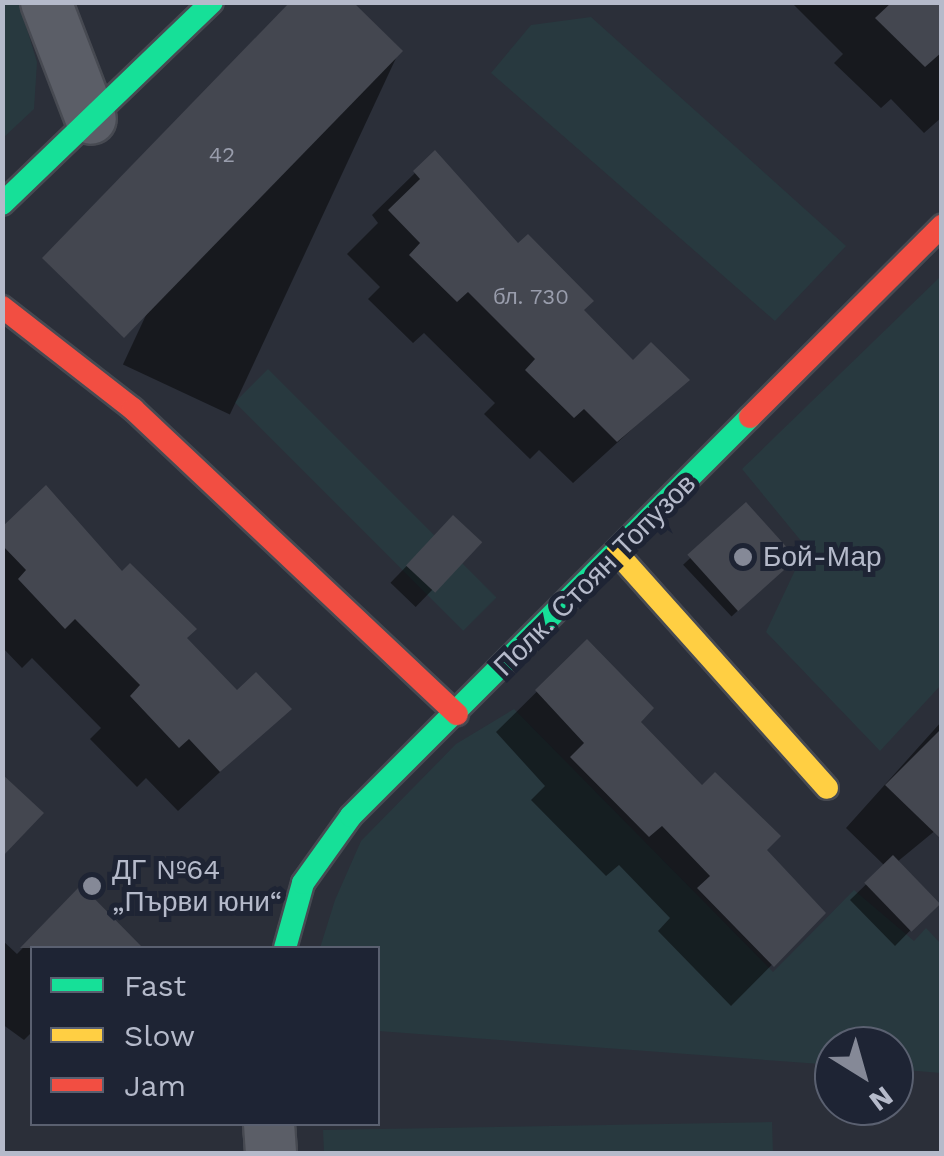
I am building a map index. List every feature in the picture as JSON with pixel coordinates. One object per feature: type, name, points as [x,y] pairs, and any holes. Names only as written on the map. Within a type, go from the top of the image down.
[{"type":"street","points":[[46,2],[91,119]]},
{"type":"street","points":[[2,204],[212,2]]},
{"type":"street","name":"Полк. Стоян Топузов","points":[[286,946],[303,883],[342,829],[942,226]]},
{"type":"street","points":[[2,306],[133,408],[457,714]]},
{"type":"street","points":[[617,553],[827,788]]},
{"type":"street","points":[[269,1126],[272,1154]]},
{"type":"shaded area","points":[[3,2],[19,3],[37,62],[34,109],[3,138]]},
{"type":"shaded area","points":[[591,17],[846,246],[775,321],[491,73],[531,25]]},
{"type":"shaded area","points":[[941,276],[941,685],[880,751],[766,632],[806,547],[742,469]]},
{"type":"shaded area","points":[[268,369],[496,597],[463,631],[235,402]]},
{"type":"shaded area","points":[[514,709],[773,972],[854,890],[914,941],[926,928],[941,944],[941,1073],[914,1071],[914,1026],[814,1026],[814,1064],[380,1031],[380,946],[321,946],[335,900],[361,841],[456,744]]},
{"type":"shaded area","points":[[772,1122],[773,1153],[324,1153],[323,1130]]},
{"type":"building","points":[[290,2],[353,2],[403,51],[124,338],[42,258]]},
{"type":"building","points":[[892,2],[942,2],[942,52],[925,67],[875,18]]},
{"type":"building","points":[[435,150],[518,243],[528,234],[594,301],[584,310],[633,360],[651,342],[690,380],[617,442],[584,409],[574,418],[525,370],[535,359],[468,292],[457,302],[409,255],[420,243],[388,210],[420,179],[413,171]]},
{"type":"building","points":[[46,485],[122,571],[130,563],[197,629],[187,638],[237,690],[256,672],[292,709],[220,772],[189,739],[179,748],[130,696],[140,685],[75,619],[65,629],[18,579],[26,570],[2,545],[2,527]]},
{"type":"building","name":"Бой-Мар","points":[[746,502],[797,558],[738,611],[687,555]]},
{"type":"building","points":[[453,515],[482,542],[435,593],[406,565]]},
{"type":"building","points":[[587,639],[654,708],[641,722],[702,785],[715,772],[781,836],[767,850],[826,913],[774,967],[697,888],[710,876],[662,826],[649,837],[570,757],[584,743],[535,690]]},
{"type":"building","points":[[942,728],[942,840],[885,785]]},
{"type":"building","points":[[2,774],[44,813],[2,857]]},
{"type":"building","points":[[893,855],[940,904],[911,932],[864,883]]},
{"type":"building","points":[[81,885],[141,946],[30,946],[20,948]]},
{"type":"traffic: fast","points":[[2,204],[212,2]]},
{"type":"traffic: fast","points":[[286,946],[303,883],[351,816],[750,417]]},
{"type":"traffic: slow","points":[[617,553],[827,788]]},
{"type":"traffic: jam","points":[[750,417],[942,226]]},
{"type":"traffic: jam","points":[[2,307],[133,409],[457,714]]},
{"type":"place","name":"Бой-Мар","points":[[743,557]]},
{"type":"place","name":"ДГ №64 „Първи юни“","points":[[92,886]]}]
